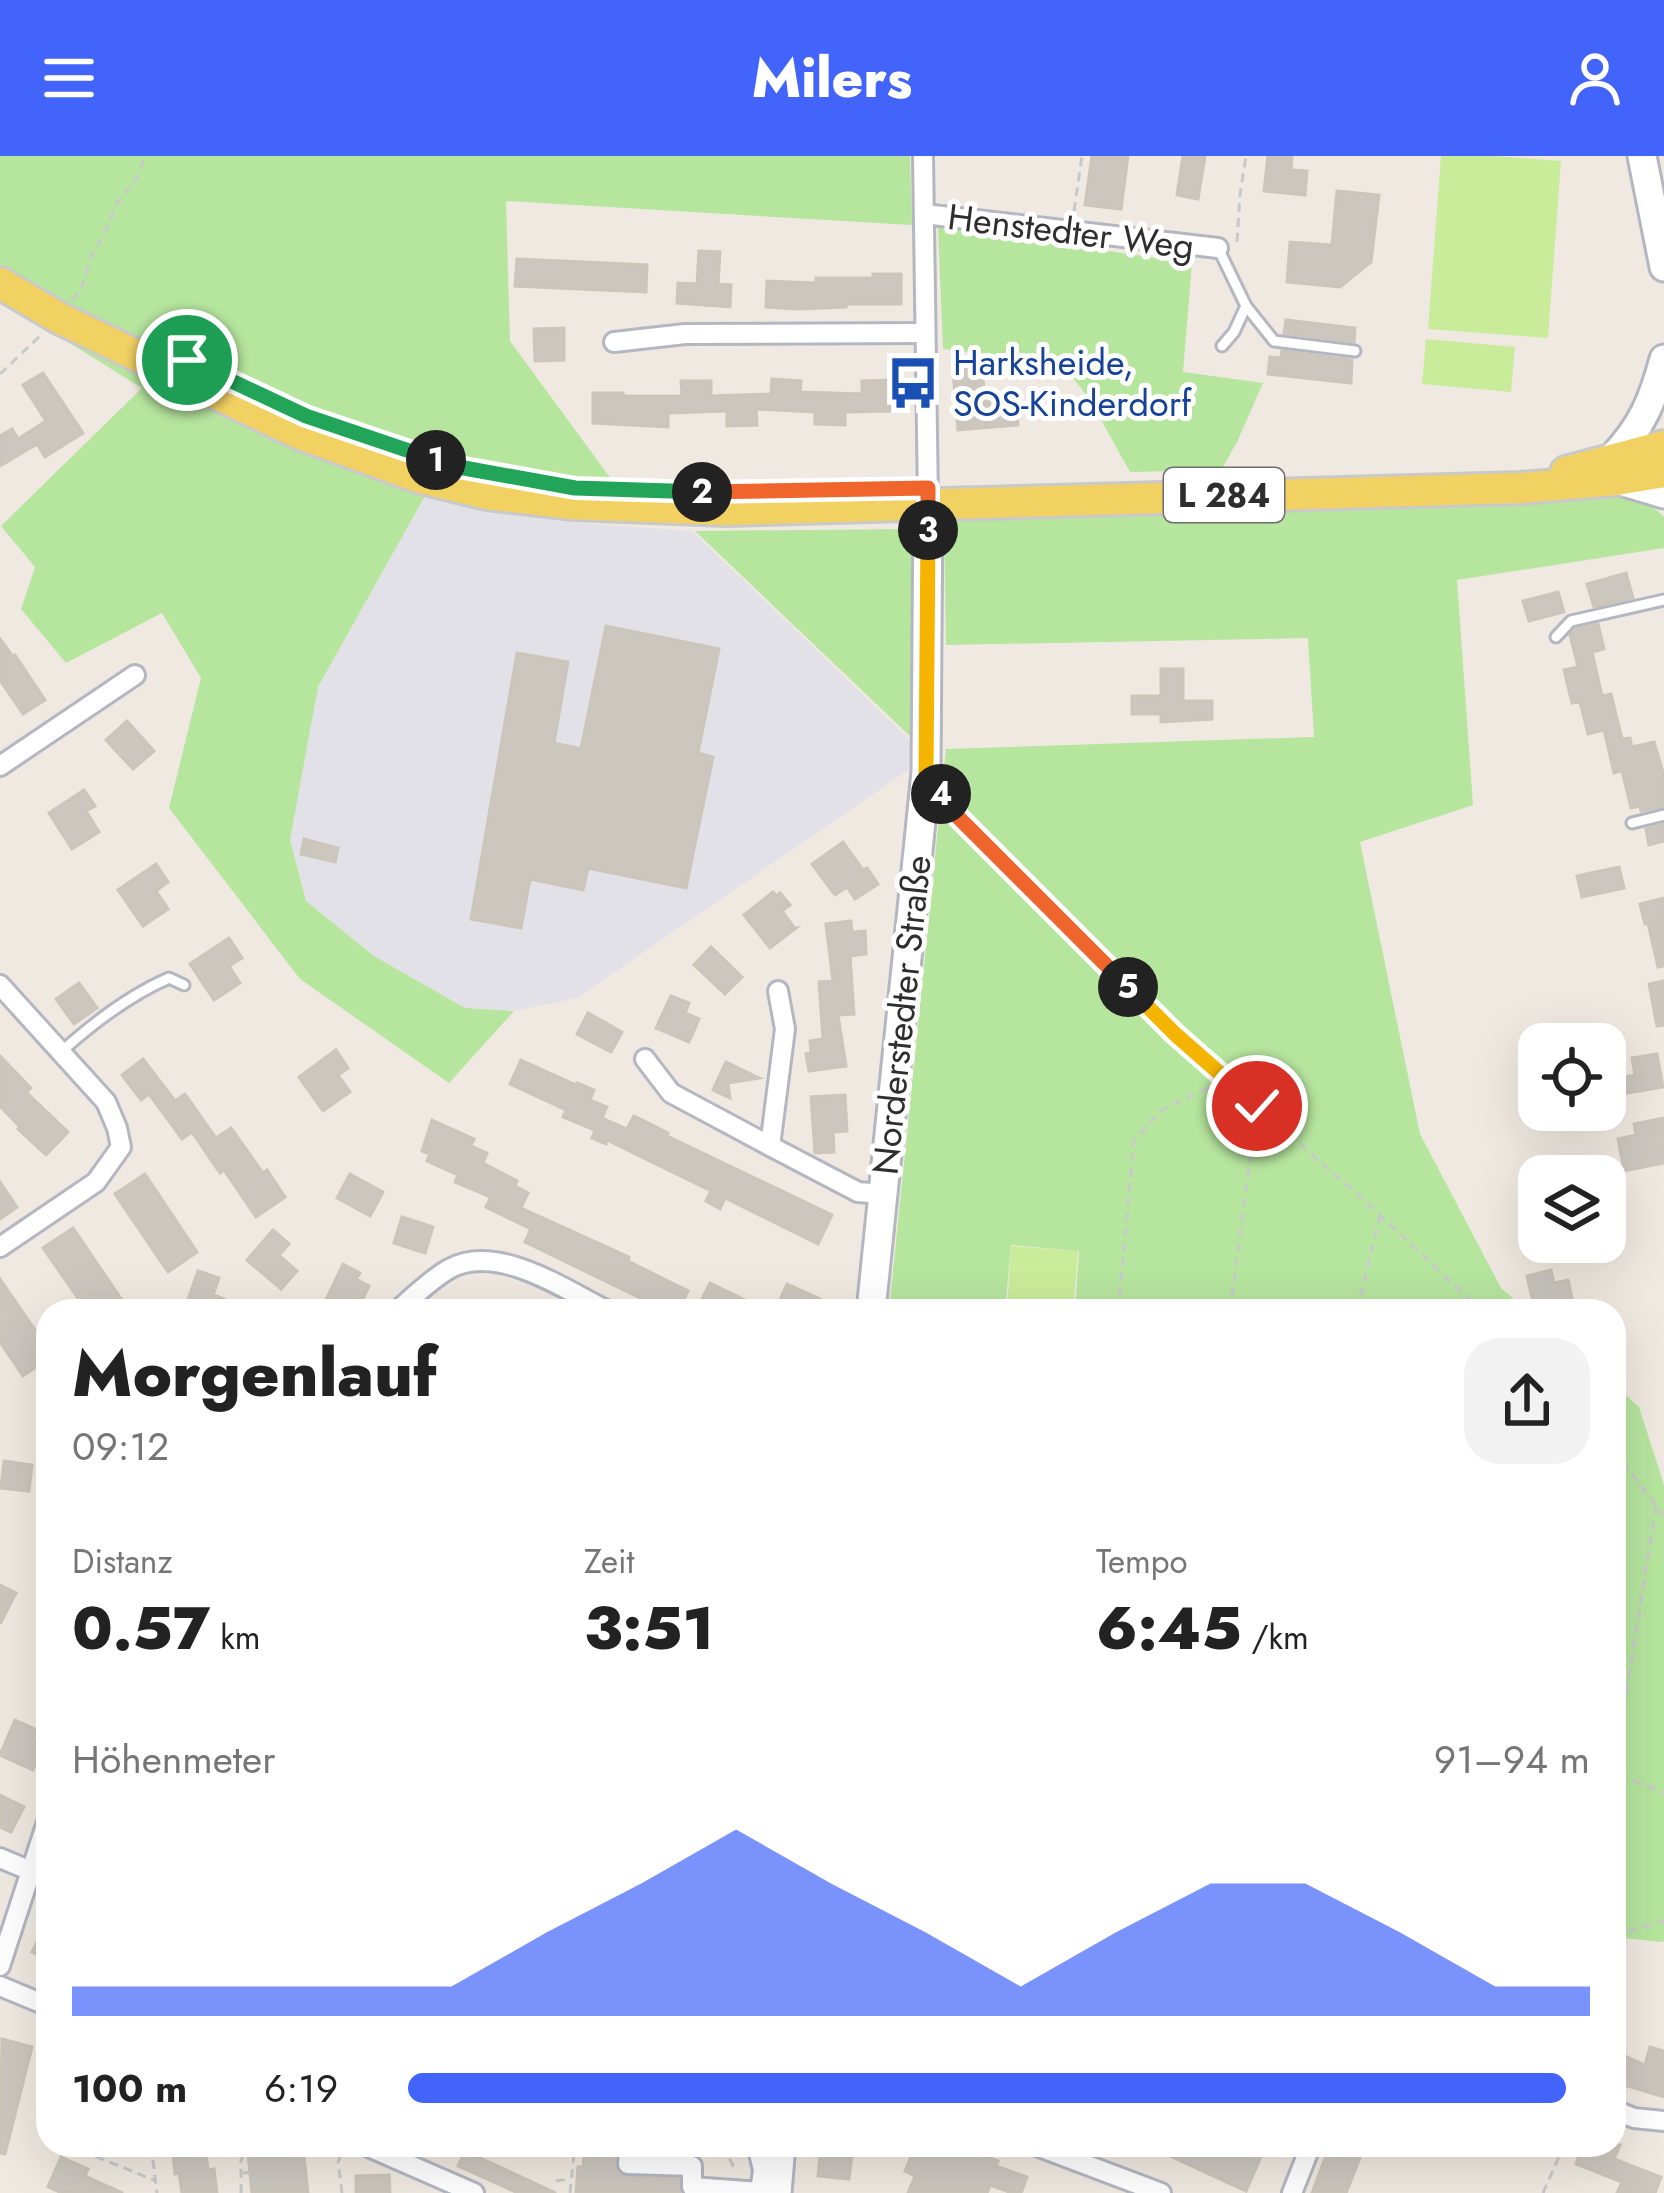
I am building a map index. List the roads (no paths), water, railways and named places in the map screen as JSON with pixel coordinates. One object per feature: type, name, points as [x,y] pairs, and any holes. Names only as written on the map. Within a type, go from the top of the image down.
[{"type":"main road","name":"L 284","points":[[0,283],[300,434],[421,478],[487,494],[573,504],[726,509],[1521,488],[1614,469],[1664,446]]},
{"type":"main road","name":"L 284","points":[[1614,469],[1664,472]]},
{"type":"street","name":"Henstedter Weg","points":[[923,156],[928,502]]},
{"type":"street","points":[[1642,156],[1664,267]]},
{"type":"street","name":"Henstedter Weg","points":[[924,214],[1227,249]]},
{"type":"street","points":[[614,342],[685,334],[924,333]]},
{"type":"street","points":[[1664,359],[1640,425],[1614,469],[1664,494]]},
{"type":"street","name":"Norderstedter Straße","points":[[872,1299],[926,772],[928,502]]},
{"type":"street","points":[[0,766],[135,675]]},
{"type":"street","points":[[0,985],[106,1102],[121,1147],[96,1182],[0,1247]]},
{"type":"street","points":[[770,1146],[785,1029],[778,991]]},
{"type":"street","points":[[645,1059],[671,1093],[858,1192],[883,1194]]},
{"type":"street","points":[[412,1299],[451,1268],[494,1261],[583,1299]]},
{"type":"street","points":[[0,1966],[36,1856]]},
{"type":"street","points":[[0,1858],[31,1871]]},
{"type":"street","points":[[0,1985],[36,2001]]},
{"type":"street","points":[[1626,2115],[1664,2121]]},
{"type":"street","points":[[392,2157],[474,2193]]},
{"type":"street","points":[[629,2157],[628,2164],[692,2166],[692,2187],[760,2192],[775,2170]]},
{"type":"street","points":[[1066,2157],[1161,2193]]},
{"type":"street","points":[[1292,2193],[1306,2157]]},
{"type":"lane","points":[[1227,249],[1246,306],[1274,341],[1355,351]]},
{"type":"lane","points":[[1222,346],[1246,306]]},
{"type":"lane","points":[[1556,637],[1571,621],[1664,600]]},
{"type":"lane","points":[[1632,823],[1664,815]]},
{"type":"lane","points":[[61,1052],[146,988],[169,978],[184,985]]},
{"type":"place","name":"Harksheide, SOS-Kinderdorf","points":[[913,383]]}]
